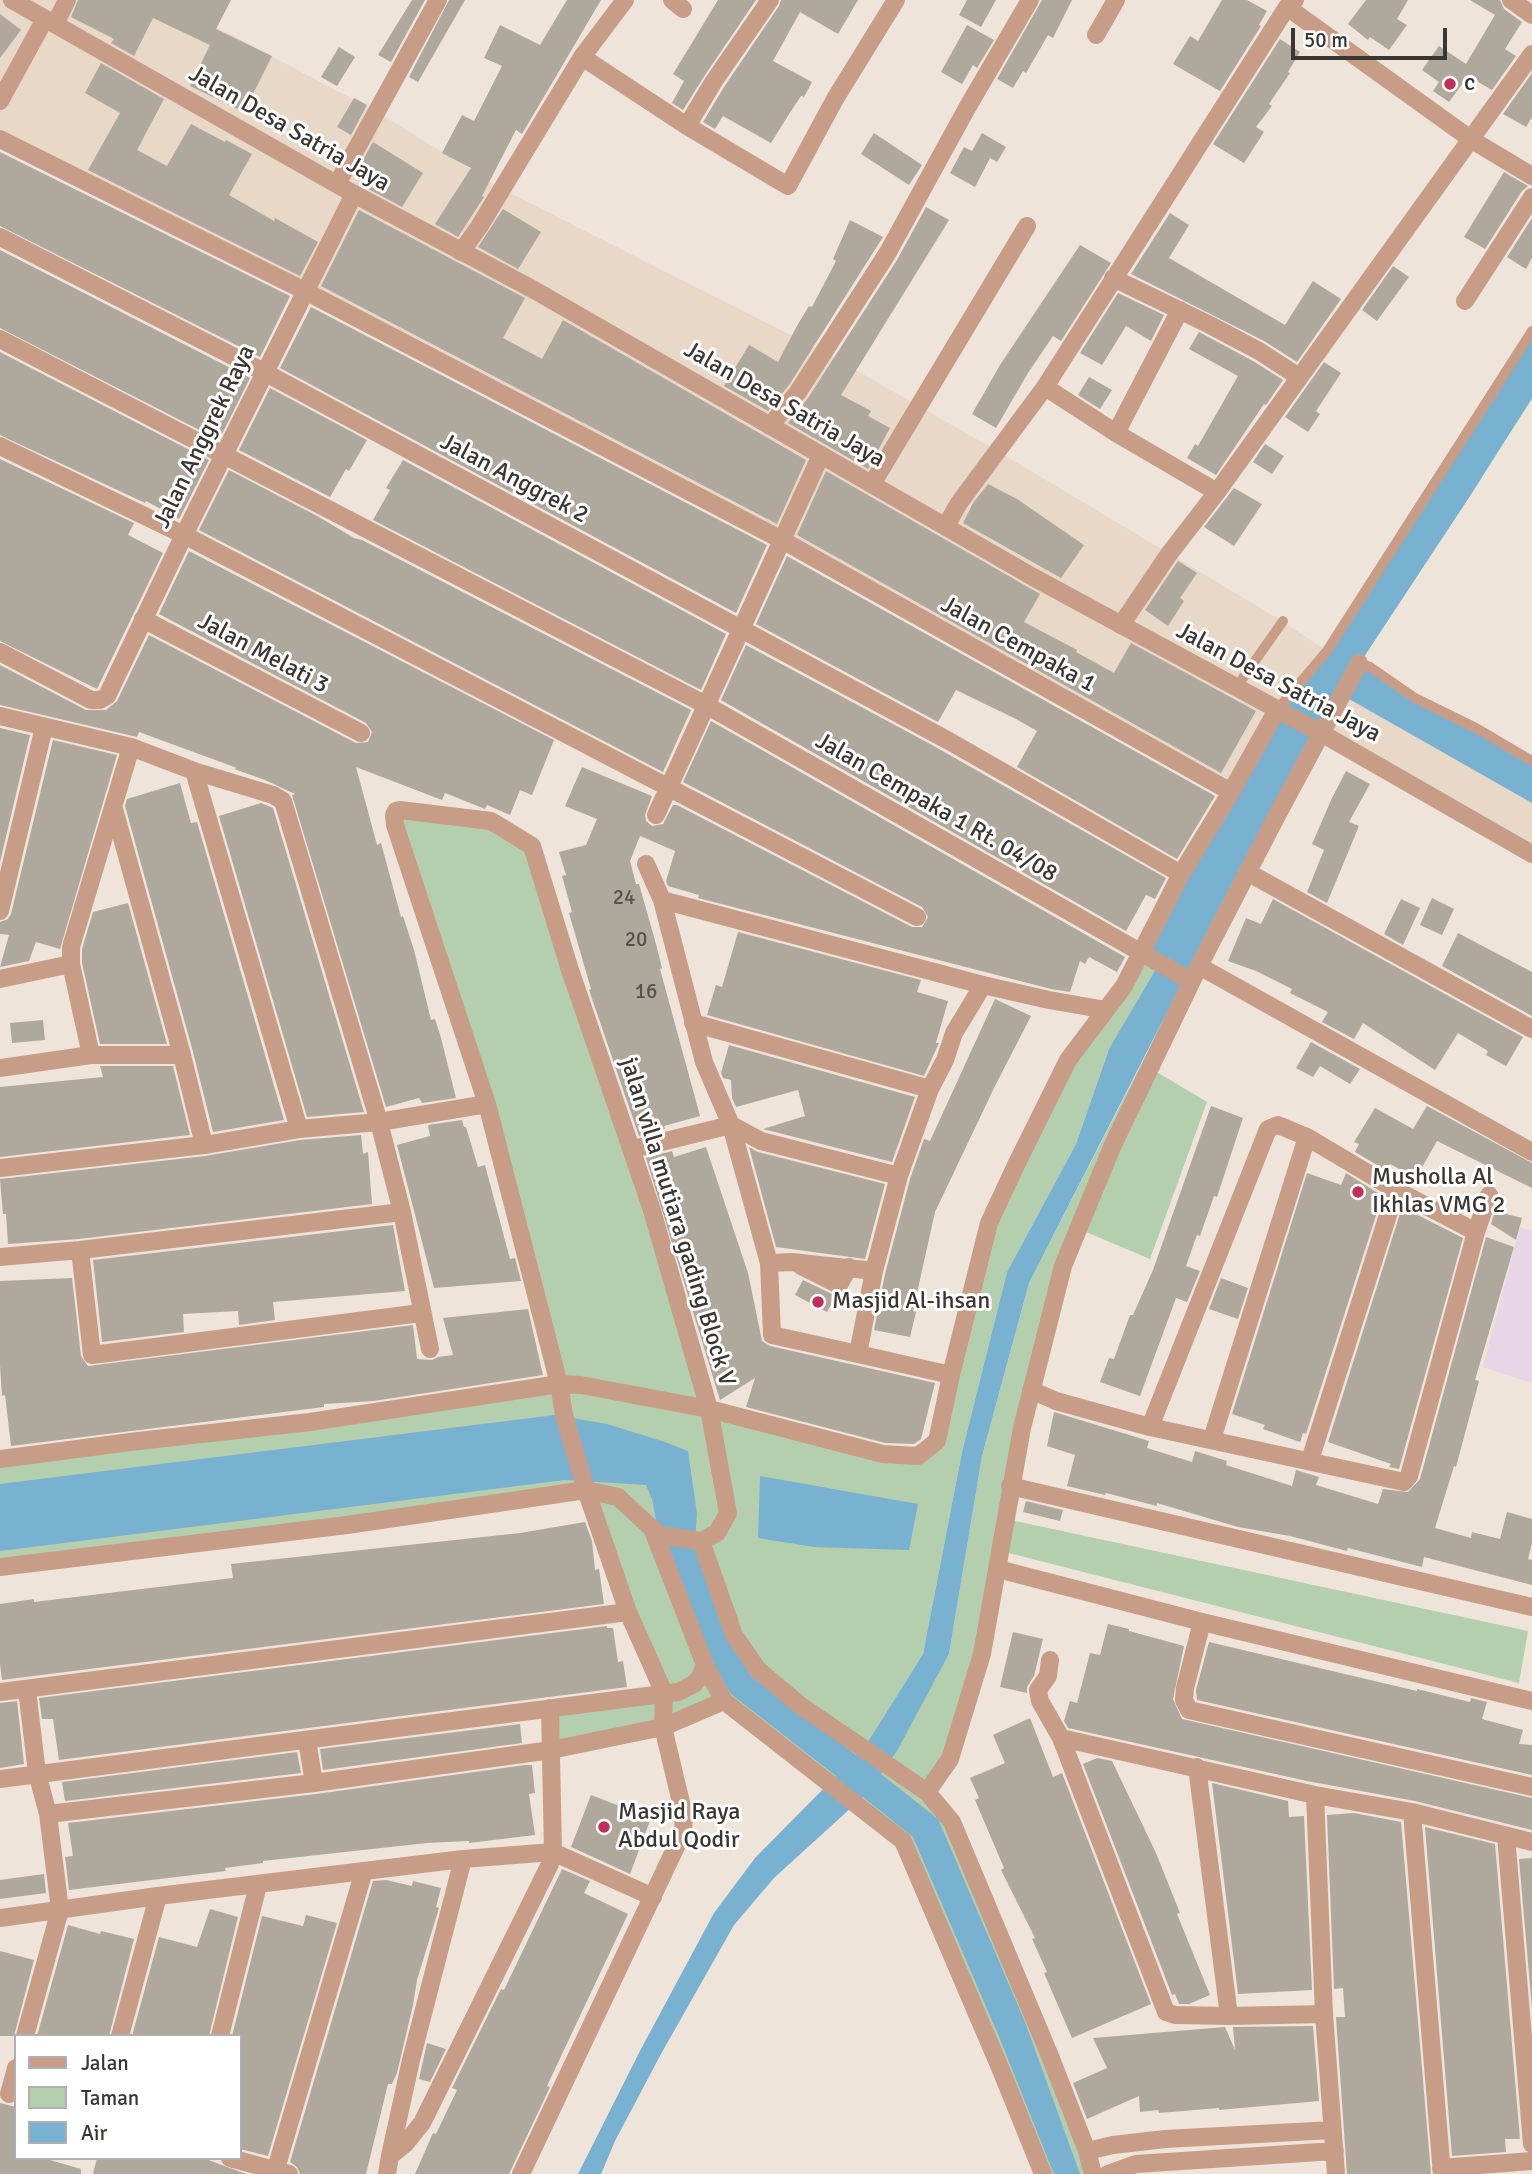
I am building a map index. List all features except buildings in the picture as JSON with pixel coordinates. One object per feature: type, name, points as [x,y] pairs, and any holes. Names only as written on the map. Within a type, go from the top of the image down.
[{"type":"street","name":"Jalan Desa Satria Jaya","points":[[12,0],[354,194],[536,291],[1121,625],[1320,732],[1532,854]]},
{"type":"street","points":[[0,101],[50,21],[67,0]]},
{"type":"street","points":[[337,184],[438,0]]},
{"type":"street","points":[[461,252],[479,227],[582,57],[625,0]]},
{"type":"street","points":[[687,126],[713,81],[770,0]]},
{"type":"street","points":[[582,57],[687,126],[788,186],[835,99],[896,0]]},
{"type":"street","points":[[770,426],[798,392],[887,254],[1030,0]]},
{"type":"street","points":[[1096,35],[1116,0]]},
{"type":"street","points":[[1511,0],[1532,15]]},
{"type":"street","points":[[946,526],[959,503],[1045,387],[1291,3],[1472,139],[1532,176]]},
{"type":"street","points":[[1121,625],[1169,554],[1217,492],[1532,54]]},
{"type":"street","name":"Jalan Cempaka 1","points":[[0,139],[305,291],[782,540],[1231,792]]},
{"type":"street","name":"Jalan Anggrek Raya","points":[[0,652],[91,700],[100,701],[107,696],[223,455],[354,194]]},
{"type":"street","points":[[1465,301],[1532,197]]},
{"type":"street","points":[[872,484],[1027,226]]},
{"type":"street","name":"Jalan Anggrek 2","points":[[0,237],[264,372],[949,741],[1181,874]]},
{"type":"street","points":[[1113,278],[1259,351],[1299,377]]},
{"type":"street","points":[[1116,433],[1180,310]]},
{"type":"street","name":"Jalan Cempaka 1 Rt. 04/08","points":[[0,339],[706,705],[1142,953],[1195,973],[1532,1152]]},
{"type":"street","points":[[1045,387],[1116,433],[1217,492]]},
{"type":"street","points":[[0,446],[184,535],[917,917]]},
{"type":"street","points":[[656,815],[821,455]]},
{"type":"street","name":"Jalan Melati 3","points":[[143,619],[360,733]]},
{"type":"street","points":[[928,1791],[950,1759],[982,1654],[1010,1486],[1031,1390],[1068,1254],[1112,1147],[1195,973],[1320,732],[1359,663]]},
{"type":"street","name":"jalan villa mutiara gading Block V","points":[[486,1104],[395,825],[396,811],[491,821],[532,846],[570,970],[633,1149],[709,1409],[883,1454],[918,1456],[937,1441],[989,1223],[1068,1060],[1124,986],[1181,874],[1277,710]]},
{"type":"street","points":[[0,716],[131,747],[194,771],[273,795],[283,801],[379,1122],[402,1212],[430,1349]]},
{"type":"street","points":[[0,911],[44,727]]},
{"type":"street","points":[[91,1055],[71,964],[71,947],[131,747]]},
{"type":"street","points":[[194,771],[299,1129]]},
{"type":"street","points":[[114,809],[204,1145]]},
{"type":"street","points":[[646,864],[662,900],[704,1062],[731,1125],[769,1263],[772,1335],[951,1376]]},
{"type":"street","points":[[1247,872],[1532,1029]]},
{"type":"street","points":[[662,900],[983,985],[1106,1010]]},
{"type":"street","points":[[0,979],[71,964]]},
{"type":"street","points":[[858,1354],[874,1271],[899,1176],[930,1089],[960,1022],[983,985]]},
{"type":"street","points":[[693,1023],[930,1089]]},
{"type":"street","points":[[0,1068],[91,1055],[182,1055]]},
{"type":"street","points":[[0,1168],[204,1145],[299,1129],[379,1122],[486,1104],[559,1384],[564,1415],[586,1490],[628,1612],[664,1693],[663,1727],[684,1815],[683,1832],[521,2174]]},
{"type":"street","points":[[633,1149],[731,1125],[761,1141],[899,1176]]},
{"type":"street","points":[[1150,1427],[1268,1129],[1278,1125],[1307,1137],[1396,1190],[1476,1232]]},
{"type":"street","points":[[1212,1440],[1307,1137]]},
{"type":"street","points":[[1310,1460],[1396,1190]]},
{"type":"street","points":[[1031,1390],[1056,1401],[1150,1427],[1404,1482],[1409,1476],[1476,1232],[1489,1195]]},
{"type":"street","points":[[0,1256],[80,1250],[402,1212]]},
{"type":"street","points":[[80,1250],[92,1355],[421,1313]]},
{"type":"street","points":[[769,1263],[792,1262],[839,1285],[849,1267],[874,1271]]},
{"type":"street","points":[[0,1459],[138,1440],[310,1422],[559,1384],[581,1385],[709,1409],[728,1513],[717,1533],[701,1541],[659,1535],[618,1497],[586,1490],[347,1525],[0,1567]]},
{"type":"street","points":[[1010,1486],[1532,1607]]},
{"type":"street","points":[[652,1528],[705,1665],[724,1701],[903,1841],[1001,2070],[1042,2174]]},
{"type":"street","points":[[701,1541],[734,1635],[758,1670],[802,1706],[928,1791],[952,1822],[1050,2056],[1087,2151],[1093,2174]]},
{"type":"street","points":[[998,1569],[1202,1622],[1532,1701]]},
{"type":"street","points":[[0,1692],[628,1612]]},
{"type":"street","points":[[1202,1622],[1185,1688],[1184,1700],[1189,1710],[1531,1781]]},
{"type":"street","points":[[1050,1660],[1048,1676],[1038,1689],[1040,1701],[1061,1738],[1165,2010],[1175,2015],[1324,2014]]},
{"type":"street","points":[[0,1779],[685,1690],[700,1677],[705,1665]]},
{"type":"street","points":[[26,2034],[61,1910],[48,1814],[37,1773],[27,1689]]},
{"type":"street","points":[[48,1814],[314,1783],[551,1750],[663,1727],[724,1701]]},
{"type":"street","points":[[388,2165],[422,2123],[550,1864],[553,1852],[550,1708]]},
{"type":"street","points":[[1061,1738],[1315,1795],[1412,1812],[1532,1842]]},
{"type":"street","points":[[307,1740],[314,1783]]},
{"type":"street","points":[[1197,1767],[1229,2016]]},
{"type":"street","points":[[1315,1795],[1324,2014],[1336,2174]]},
{"type":"street","points":[[1412,1812],[1442,2171],[1532,2161]]},
{"type":"street","points":[[1506,1836],[1532,2144]]},
{"type":"street","points":[[0,1918],[463,1859],[553,1852],[653,1897]]},
{"type":"street","points":[[388,2165],[411,2060],[463,1859]]},
{"type":"street","points":[[237,2160],[282,2173],[364,1871]]},
{"type":"street","points":[[221,2034],[258,1885]]},
{"type":"street","points":[[121,2034],[158,1896]]},
{"type":"street","points":[[8,2094],[14,2074]]},
{"type":"street","points":[[1087,2151],[1165,2139],[1333,2130]]},
{"type":"street","points":[[1108,2174],[1136,2164],[1335,2151]]},
{"type":"lane","points":[[1277,710],[1327,651],[1532,331]]},
{"type":"lane","points":[[1236,688],[1283,621]]},
{"type":"lane","points":[[1359,663],[1370,667],[1415,698],[1476,728],[1532,761]]},
{"type":"shaded area","points":[[0,0],[165,0],[377,112],[502,189],[824,352],[999,452],[1282,621],[1327,651],[1231,792],[782,540],[0,139]]},
{"type":"shaded area","points":[[1342,695],[1532,802],[1532,854],[1321,733]]},
{"type":"shaded area","points":[[1520,1227],[1532,1231],[1532,1383],[1483,1367]]},
{"type":"green space","points":[[1532,331],[1532,399],[1355,670],[1150,1068],[1207,1102],[1150,1259],[1079,1229],[1006,1519],[1528,1631],[1519,1683],[1001,1551],[956,1737],[928,1792],[952,1822],[1093,2174],[1043,2174],[903,1841],[724,1701],[551,1750],[550,1708],[663,1693],[586,1490],[0,1567],[0,1459],[559,1384],[394,815],[491,821],[532,846],[709,1409],[883,1454],[928,1450],[978,1264],[1044,1109],[1327,651]],"holes":[[[1185,979],[1029,1283],[982,1456],[949,1654],[888,1766],[864,1748],[923,1654],[962,1452],[1007,1272],[1076,1144],[1109,1049]]]},
{"type":"water","points":[[1532,331],[1532,398],[1360,663],[1532,761],[1532,803],[1342,695],[1319,732],[1160,1026],[1029,1283],[982,1456],[949,1654],[897,1751],[881,1774],[938,1819],[1025,2022],[1080,2174],[1054,2174],[1000,2039],[913,1837],[863,1797],[774,1878],[734,1925],[661,2054],[615,2141],[601,2174],[578,2174],[714,1913],[755,1858],[836,1776],[731,1694],[704,1650],[659,1535],[652,1499],[646,1485],[565,1480],[0,1551],[0,1484],[555,1415],[607,1424],[665,1442],[688,1451],[697,1514],[695,1541],[727,1639],[752,1677],[856,1755],[864,1748],[923,1654],[962,1452],[1007,1272],[1076,1144],[1109,1049],[1159,964],[1142,953],[1277,710],[1327,651]]},
{"type":"water","points":[[760,1476],[918,1504],[909,1550],[814,1547],[758,1538]]},
{"type":"place","name":"c","points":[[1450,84]]},
{"type":"place","name":"Musholla Al Ikhlas VMG 2","points":[[1358,1192]]},
{"type":"place","name":"Masjid Al-ihsan","points":[[818,1302]]},
{"type":"place","name":"Masjid Raya Abdul Qodir","points":[[604,1827]]}]
